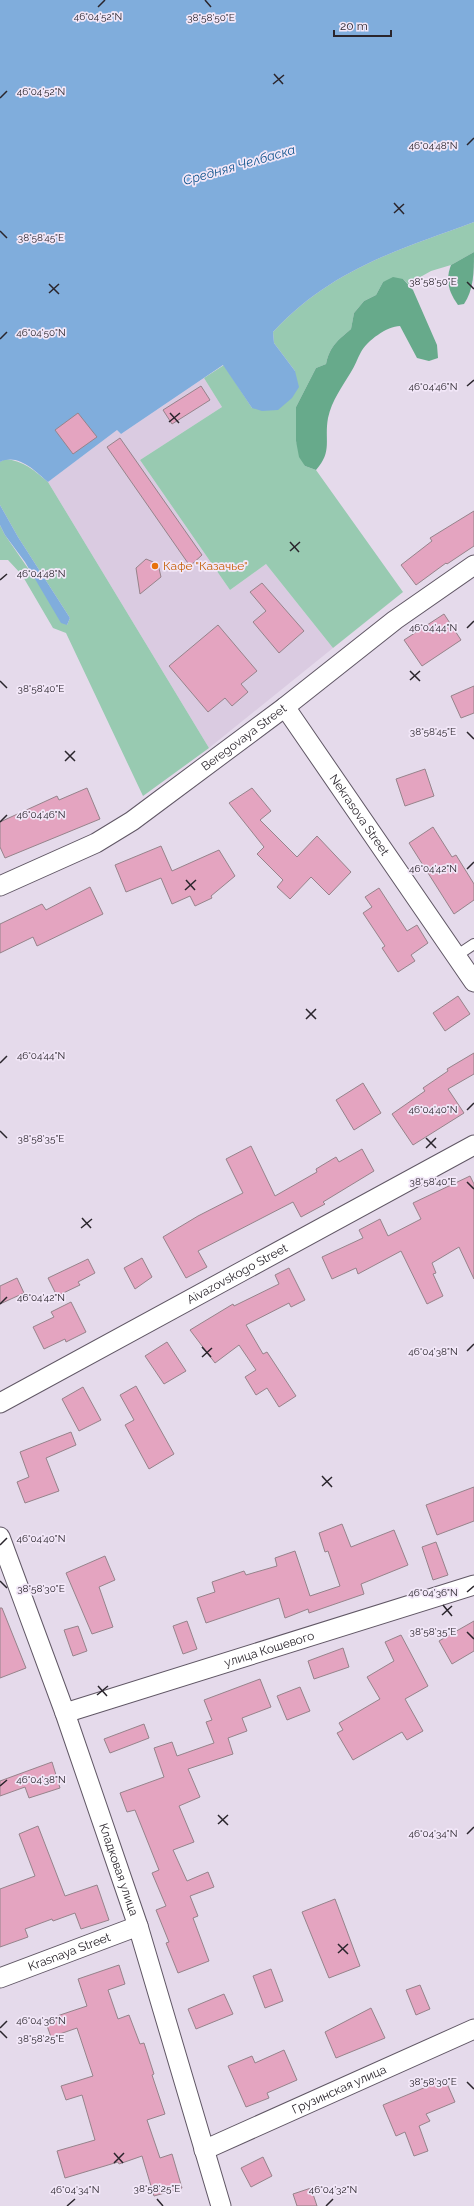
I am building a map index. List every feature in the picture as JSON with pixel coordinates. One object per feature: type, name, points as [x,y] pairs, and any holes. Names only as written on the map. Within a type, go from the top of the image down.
[{"type":"street","name":"Beregovaya Street","points":[[0,886],[96,843],[132,821],[285,707],[395,620],[474,566]]},
{"type":"street","name":"Nekrasova Street","points":[[285,707],[474,982]]},
{"type":"street","name":"Aivazovskogo Street","points":[[0,1403],[474,1145]]},
{"type":"street","name":"Кладковая улица","points":[[0,1537],[65,1713],[138,1926],[221,2206]]},
{"type":"street","name":"улица Кошевого","points":[[65,1713],[474,1584]]},
{"type":"street","name":"Krasnaya Street","points":[[0,1978],[138,1926]]},
{"type":"street","name":"Грузинская улица","points":[[204,2150],[474,2029]]},
{"type":"lane","points":[[456,956],[474,944]]},
{"type":"shaded area","points":[[204,378],[222,407],[140,460],[230,590],[266,564],[333,648],[209,748],[48,482],[117,430],[121,434]]},
{"type":"green space","points":[[474,222],[474,252],[451,265],[431,271],[408,284],[403,279],[383,282],[376,295],[364,301],[354,313],[351,329],[332,348],[326,364],[316,368],[296,407],[296,441],[305,466],[316,470],[403,592],[333,648],[266,564],[230,590],[140,460],[222,407],[204,378],[224,365],[252,408],[295,371],[274,343],[273,332],[295,310],[318,292],[366,264]]},
{"type":"green space","points":[[474,252],[472,286],[464,304],[458,305],[450,291],[448,281],[449,271],[451,265]]},
{"type":"green space","points":[[393,277],[403,279],[413,290],[437,345],[438,358],[429,361],[417,358],[400,326],[384,331],[368,343],[361,352],[332,405],[328,418],[326,451],[321,463],[316,470],[305,466],[299,457],[296,441],[296,407],[316,368],[326,364],[332,348],[351,329],[354,313],[364,301],[376,295],[383,282]]},
{"type":"green space","points":[[5,459],[23,464],[48,482],[209,748],[143,796],[66,633],[53,628],[22,575],[8,560],[0,560],[0,525],[5,535],[67,625],[70,618],[18,537],[0,505],[0,462]]},
{"type":"water","name":"Средняя Челбаска","points":[[0,0],[474,0],[474,222],[366,264],[318,292],[295,310],[273,332],[274,343],[295,371],[299,387],[292,398],[278,410],[262,411],[252,408],[223,365],[121,434],[117,430],[48,482],[32,468],[20,461],[7,460],[0,462]]},
{"type":"water","points":[[0,505],[18,537],[70,618],[67,625],[61,623],[25,562],[5,535],[0,525]]},
{"type":"building","points":[[201,386],[210,400],[172,424],[163,410]]},
{"type":"building","points":[[78,413],[97,437],[73,454],[55,430]]},
{"type":"building","points":[[120,438],[202,555],[190,566],[107,447]]},
{"type":"building","points":[[474,511],[474,546],[447,564],[446,563],[416,585],[401,565],[432,541],[430,538]]},
{"type":"building","points":[[146,559],[158,564],[161,577],[140,594],[136,568]]},
{"type":"building","points":[[262,583],[304,631],[279,653],[253,622],[266,611],[250,592]]},
{"type":"building","points":[[444,614],[461,640],[422,666],[404,640]]},
{"type":"building","points":[[218,625],[257,671],[241,684],[248,692],[232,706],[225,698],[208,712],[169,666]]},
{"type":"building","points":[[474,686],[474,713],[461,718],[451,696]]},
{"type":"building","points":[[425,769],[434,796],[405,806],[396,779]]},
{"type":"building","points":[[87,788],[100,819],[5,858],[0,847],[0,822],[57,796],[59,800]]},
{"type":"building","points":[[252,788],[271,811],[260,820],[297,857],[317,836],[351,872],[329,895],[311,877],[290,899],[277,887],[283,880],[257,854],[264,847],[229,803]]},
{"type":"building","points":[[433,827],[452,857],[456,855],[474,884],[474,900],[454,914],[409,843]]},
{"type":"building","points":[[161,846],[172,871],[219,850],[235,876],[211,896],[212,898],[195,906],[190,896],[172,904],[161,878],[126,892],[115,865]]},
{"type":"building","points":[[90,887],[103,914],[37,946],[33,937],[0,953],[0,924],[42,904],[46,910]]},
{"type":"building","points":[[379,888],[407,931],[417,925],[428,943],[411,955],[415,961],[398,972],[382,948],[385,946],[363,913],[372,907],[365,897]]},
{"type":"building","points":[[458,996],[470,1014],[445,1031],[433,1013]]},
{"type":"building","points":[[474,1053],[474,1074],[448,1089],[464,1113],[413,1145],[392,1114],[425,1091],[423,1088],[448,1071],[447,1069]]},
{"type":"building","points":[[363,1083],[381,1113],[354,1130],[336,1100]]},
{"type":"building","points":[[251,1146],[275,1196],[317,1172],[316,1169],[336,1157],[339,1162],[362,1149],[374,1171],[323,1202],[325,1204],[301,1217],[293,1202],[198,1251],[207,1267],[186,1278],[163,1237],[198,1216],[243,1193],[226,1159]]},
{"type":"building","points":[[470,1176],[474,1184],[474,1279],[459,1247],[432,1263],[436,1273],[433,1274],[443,1296],[427,1304],[401,1251],[358,1274],[356,1268],[332,1279],[322,1257],[363,1238],[359,1230],[380,1219],[388,1236],[421,1219],[413,1203]]},
{"type":"building","points":[[142,1258],[152,1277],[135,1289],[124,1268]]},
{"type":"building","points":[[88,1259],[95,1273],[78,1282],[80,1285],[57,1296],[48,1278]]},
{"type":"building","points":[[289,1268],[305,1300],[291,1307],[289,1303],[246,1325],[263,1354],[267,1352],[296,1396],[279,1407],[267,1388],[256,1395],[245,1377],[256,1370],[239,1345],[215,1363],[190,1330],[233,1304],[234,1306],[279,1284],[275,1275]]},
{"type":"building","points":[[17,1278],[24,1293],[0,1304],[0,1286]]},
{"type":"building","points":[[71,1302],[86,1332],[66,1342],[65,1339],[44,1349],[33,1327],[54,1317],[51,1312]]},
{"type":"building","points":[[167,1342],[186,1371],[164,1384],[145,1356]]},
{"type":"building","points":[[136,1386],[174,1454],[149,1469],[125,1425],[134,1420],[120,1395]]},
{"type":"building","points":[[83,1387],[101,1420],[79,1431],[62,1399]]},
{"type":"building","points":[[71,1432],[76,1445],[46,1458],[59,1491],[25,1503],[17,1482],[29,1477],[20,1452]]},
{"type":"building","points":[[474,1487],[474,1521],[437,1535],[426,1505]]},
{"type":"building","points":[[342,1524],[351,1547],[394,1530],[408,1565],[361,1584],[364,1594],[309,1613],[308,1609],[285,1618],[279,1598],[206,1623],[197,1598],[215,1592],[212,1582],[244,1571],[246,1575],[277,1566],[275,1558],[295,1551],[310,1596],[340,1586],[328,1551],[325,1552],[319,1533]]},
{"type":"building","points":[[436,1542],[448,1575],[433,1580],[422,1547]]},
{"type":"building","points":[[105,1556],[115,1580],[99,1587],[113,1627],[92,1634],[66,1573]]},
{"type":"building","points":[[0,1608],[2,1608],[26,1668],[0,1678]]},
{"type":"building","points":[[187,1621],[197,1649],[183,1654],[173,1626]]},
{"type":"building","points":[[474,1621],[474,1651],[452,1664],[439,1641]]},
{"type":"building","points":[[78,1626],[87,1651],[73,1656],[64,1630]]},
{"type":"building","points":[[401,1635],[428,1686],[405,1699],[423,1731],[407,1740],[402,1732],[353,1760],[337,1733],[343,1730],[339,1723],[380,1699],[367,1677],[394,1661],[385,1642]]},
{"type":"building","points":[[343,1648],[349,1667],[314,1679],[308,1661]]},
{"type":"building","points":[[260,1679],[271,1707],[242,1718],[247,1731],[228,1738],[233,1754],[188,1769],[200,1797],[179,1806],[194,1842],[173,1850],[187,1881],[208,1872],[214,1887],[190,1896],[198,1916],[193,1918],[209,1961],[178,1973],[166,1943],[169,1942],[156,1910],[166,1906],[152,1873],[159,1870],[135,1810],[127,1812],[120,1793],[164,1777],[154,1748],[172,1742],[177,1756],[214,1743],[206,1722],[212,1720],[204,1700]]},
{"type":"building","points":[[300,1687],[310,1711],[287,1720],[277,1696]]},
{"type":"building","points":[[144,1724],[149,1738],[110,1753],[104,1739]]},
{"type":"building","points":[[52,1762],[60,1788],[29,1798],[25,1787],[0,1796],[0,1781]]},
{"type":"building","points":[[38,1826],[65,1896],[97,1885],[109,1920],[81,1929],[75,1913],[53,1921],[52,1919],[25,1929],[28,1937],[0,1947],[0,1889],[35,1876],[19,1834]]},
{"type":"building","points":[[335,1899],[360,1966],[329,1978],[302,1912]]},
{"type":"building","points":[[119,1965],[125,1984],[108,1990],[118,2019],[129,2015],[140,2044],[144,2043],[154,2074],[152,2075],[165,2114],[147,2120],[160,2158],[172,2154],[182,2188],[154,2196],[142,2156],[119,2164],[118,2162],[65,2178],[57,2151],[95,2140],[82,2095],[66,2100],[61,2086],[93,2076],[77,2028],[51,2037],[45,2020],[87,2006],[78,1979]]},
{"type":"building","points":[[271,1969],[283,2001],[265,2008],[253,1976]]},
{"type":"building","points":[[420,1985],[430,2009],[416,2015],[406,1990]]},
{"type":"building","points":[[224,1994],[233,2014],[196,2029],[188,2009]]},
{"type":"building","points":[[371,2008],[385,2038],[336,2058],[325,2032]]},
{"type":"building","points":[[284,2050],[297,2080],[267,2093],[269,2098],[246,2107],[228,2066],[252,2056],[255,2063]]},
{"type":"building","points":[[445,2079],[455,2102],[426,2114],[430,2121],[419,2126],[428,2151],[414,2156],[405,2132],[396,2136],[383,2105]]},
{"type":"building","points":[[263,2157],[272,2176],[251,2187],[241,2168]]},
{"type":"building","points":[[311,2188],[317,2206],[297,2206],[293,2194]]},
{"type":"place","name":"Кафе \"Казачье\"","points":[[155,566]]}]
